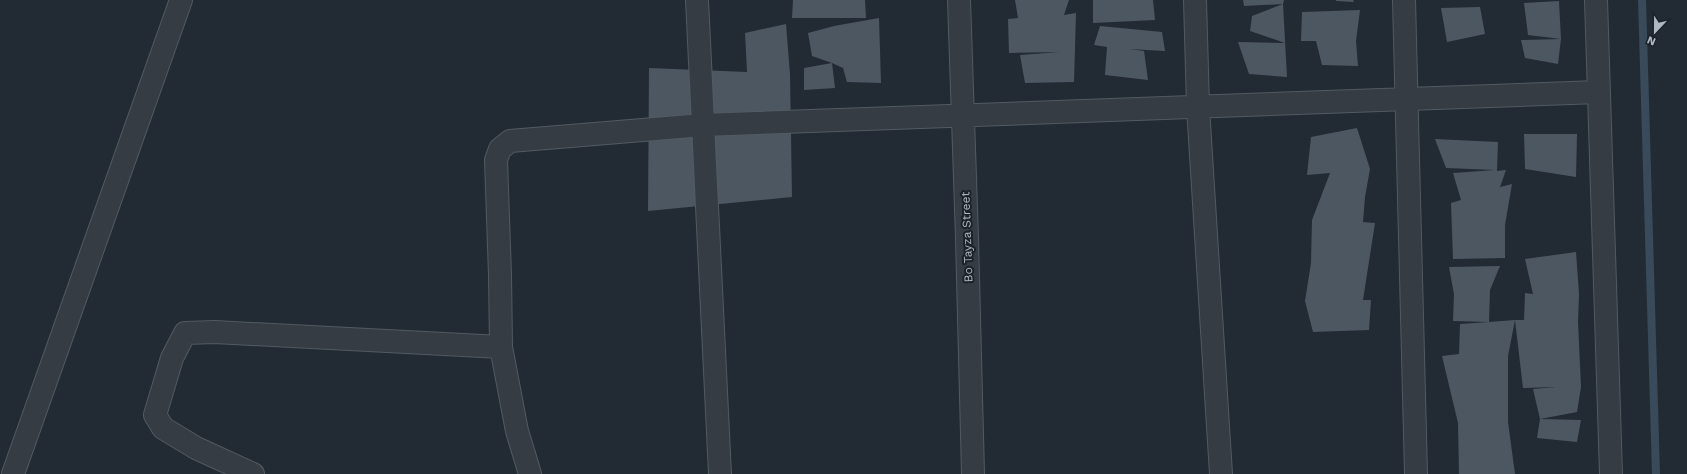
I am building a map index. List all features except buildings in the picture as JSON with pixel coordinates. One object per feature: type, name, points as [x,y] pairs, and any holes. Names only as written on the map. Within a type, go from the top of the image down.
[{"type":"street","points":[[12,474],[181,0]]},
{"type":"street","points":[[698,0],[720,474]]},
{"type":"street","name":"Bo Tayza Street","points":[[959,0],[973,474]]},
{"type":"street","points":[[1195,0],[1198,107],[1221,474]]},
{"type":"street","points":[[1404,0],[1408,99],[1416,474]]},
{"type":"street","points":[[1596,0],[1611,474]]},
{"type":"street","points":[[530,474],[517,431],[501,347],[496,160],[500,149],[510,141],[703,125],[1598,92]]},
{"type":"street","points":[[253,474],[196,448],[176,436],[163,428],[155,415],[172,358],[185,333],[215,332],[501,347]]},
{"type":"waterway","points":[[1642,0],[1656,474]]}]
